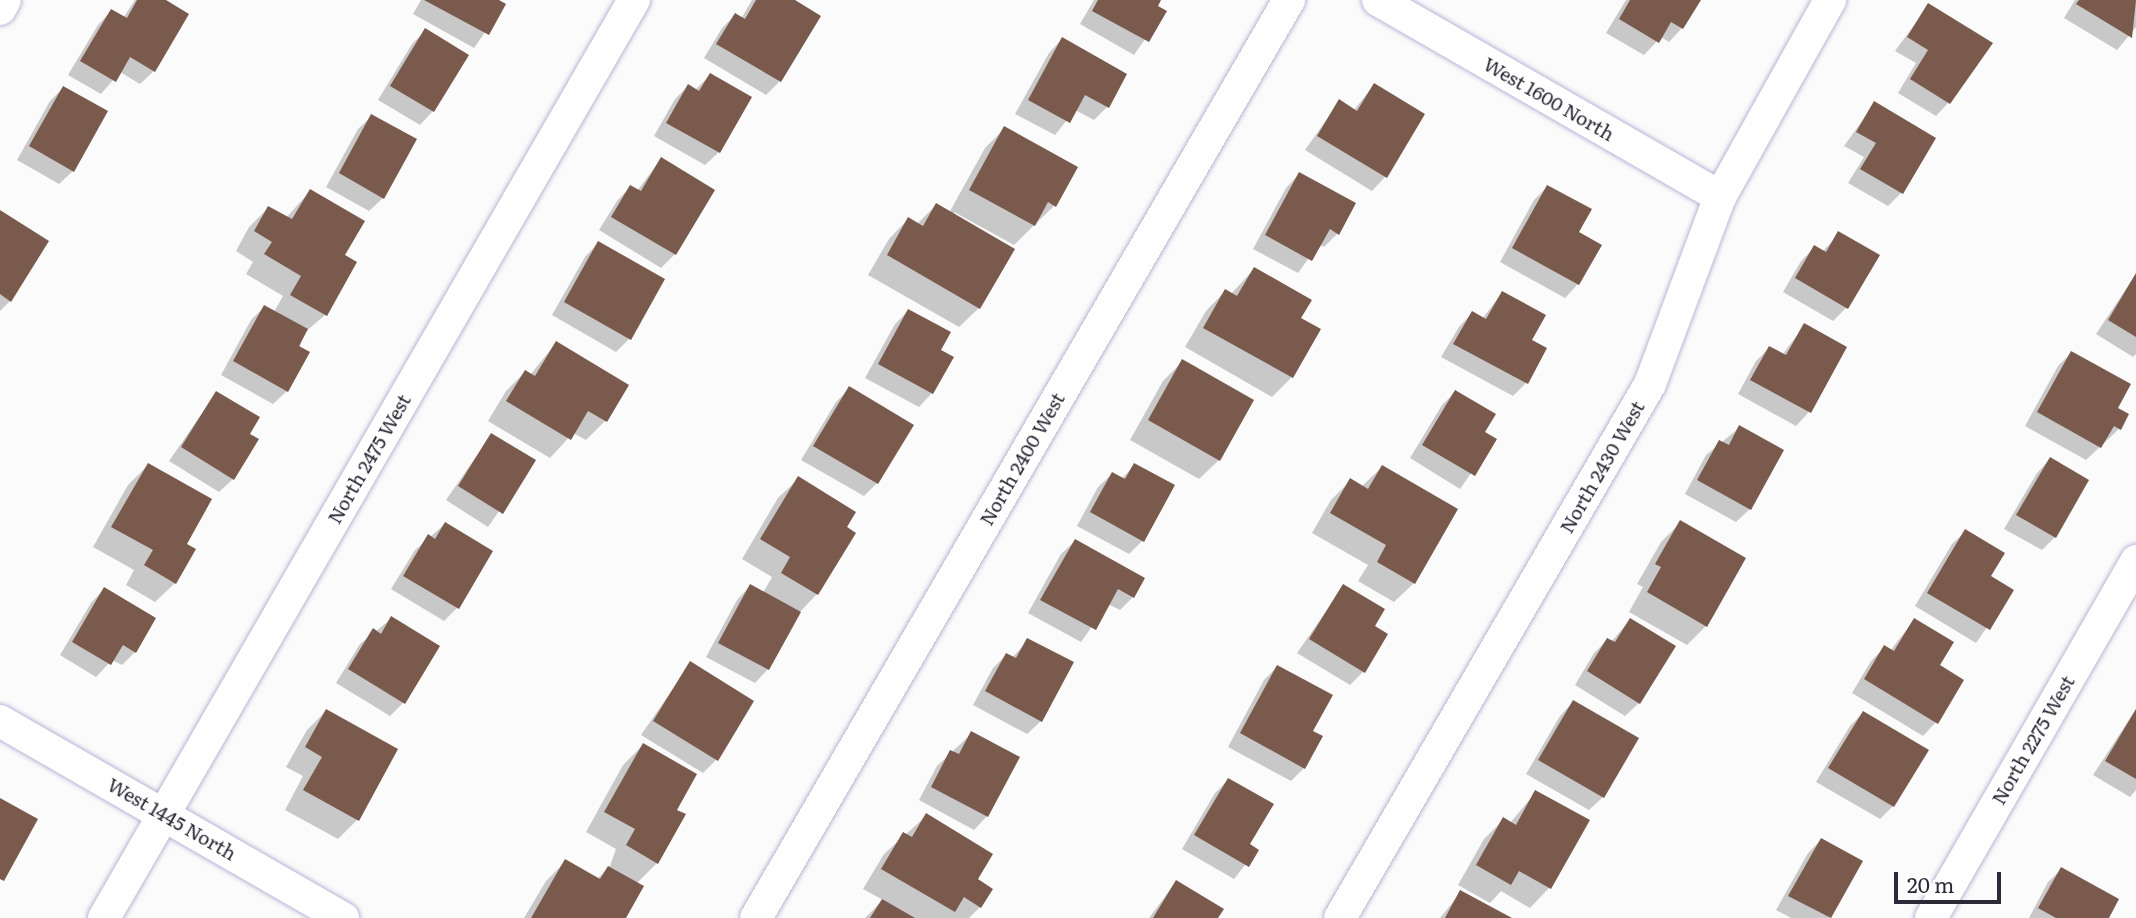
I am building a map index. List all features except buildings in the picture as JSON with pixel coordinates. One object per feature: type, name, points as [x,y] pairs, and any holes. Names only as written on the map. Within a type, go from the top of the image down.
[{"type":"street","points":[[0,9],[5,0]]},
{"type":"street","name":"North 2475 West","points":[[104,918],[634,0]]},
{"type":"street","name":"North 2400 West","points":[[755,918],[1289,0]]},
{"type":"street","name":"West 1600 North","points":[[1378,0],[1720,197]]},
{"type":"street","name":"North 2430 West","points":[[1340,918],[1650,384],[1720,197],[1830,0]]},
{"type":"street","name":"North 2275 West","points":[[1931,918],[2136,561]]},
{"type":"street","name":"West 1445 North","points":[[0,721],[343,918]]}]
